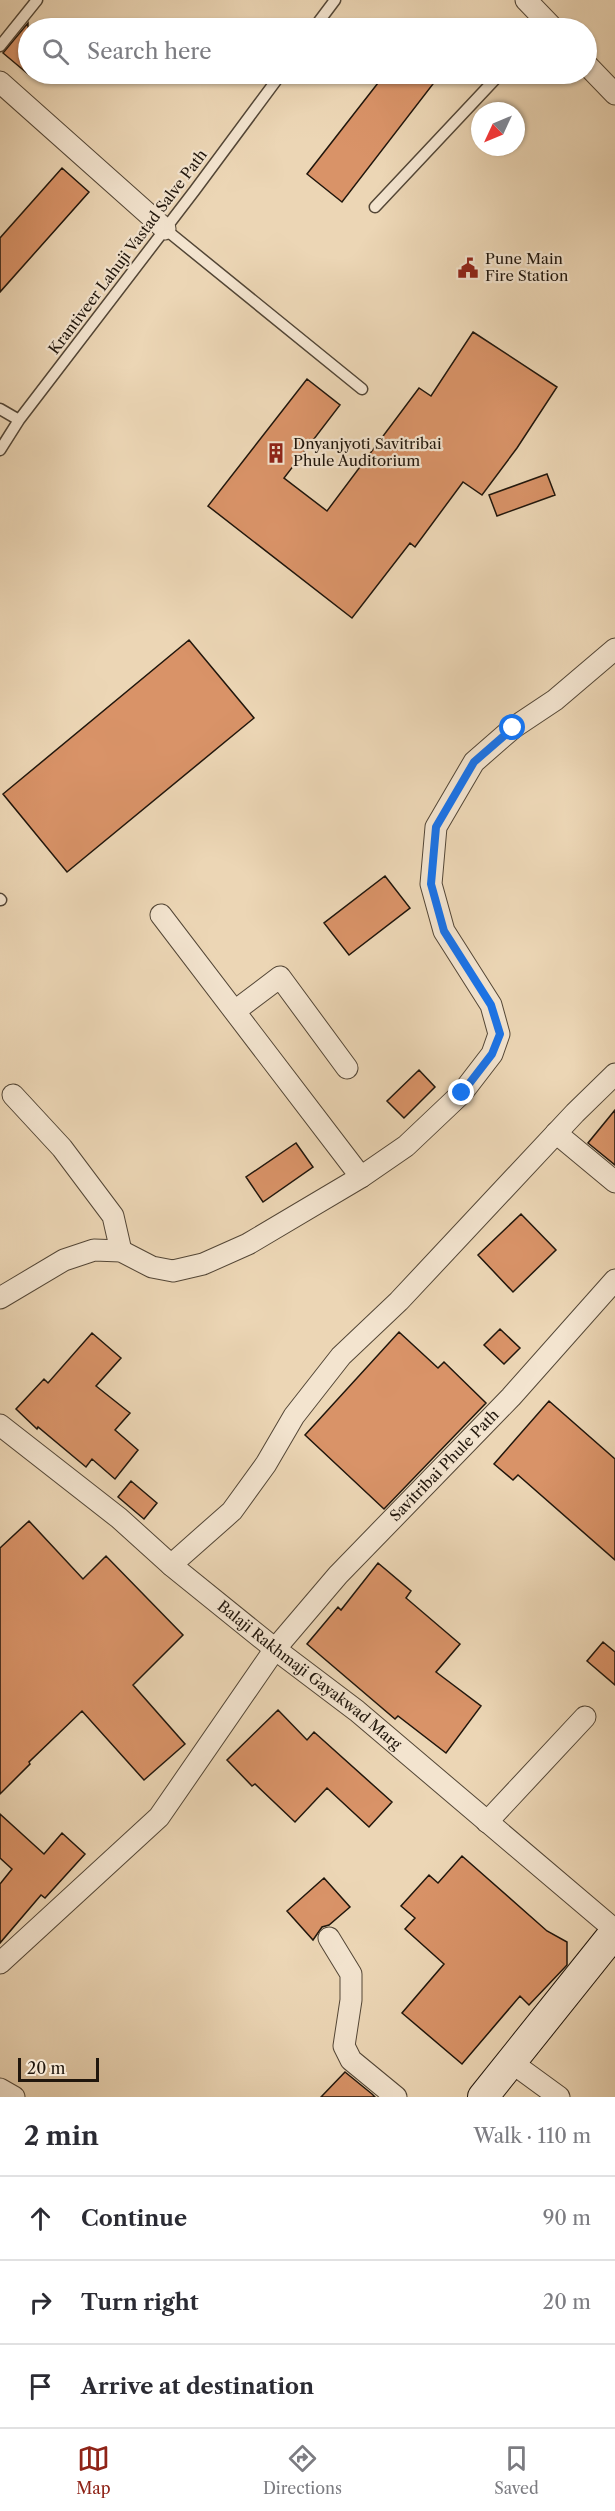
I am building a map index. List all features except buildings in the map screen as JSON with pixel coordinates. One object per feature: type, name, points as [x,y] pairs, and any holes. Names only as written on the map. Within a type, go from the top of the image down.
[{"type":"street","points":[[526,0],[541,18]]},
{"type":"street","points":[[597,75],[615,94]]},
{"type":"street","points":[[0,82],[165,229]]},
{"type":"street","points":[[0,1298],[64,1260],[94,1250],[121,1251],[152,1267],[173,1271],[203,1264],[248,1244],[361,1177],[406,1146],[462,1093],[492,1054],[500,1034],[491,1005],[444,931],[431,884],[436,827],[474,762],[513,728],[555,700],[615,649]]},
{"type":"street","points":[[161,915],[361,1177]]},
{"type":"street","points":[[235,1011],[280,976],[347,1068]]},
{"type":"street","points":[[171,1565],[232,1511],[266,1464],[294,1416],[340,1356],[399,1301],[556,1133],[615,1074]]},
{"type":"street","points":[[13,1095],[62,1148],[113,1216],[121,1251]]},
{"type":"street","points":[[556,1133],[615,1182]]},
{"type":"street","name":"Savitribai Phule Path","points":[[0,1963],[159,1816],[275,1649],[338,1575],[511,1397],[615,1280]]},
{"type":"street","name":"Balaji Rakhmaji Gayakwad Marg","points":[[0,1425],[119,1518],[171,1565],[275,1649],[357,1712],[615,1931]]},
{"type":"street","points":[[487,1822],[585,1717]]},
{"type":"street","points":[[483,2097],[615,1931]]},
{"type":"street","points":[[329,1938],[351,1974],[351,2000],[344,2046],[351,2060],[396,2097]]},
{"type":"street","points":[[511,2062],[559,2097]]},
{"type":"street","points":[[0,2089],[15,2097]]},
{"type":"lane","points":[[23,18],[37,0]]},
{"type":"lane","points":[[322,18],[335,0]]},
{"type":"lane","points":[[0,46],[18,24]]},
{"type":"lane","name":"Krantiveer Lahuji Vastad Salve Path","points":[[0,450],[19,420],[274,84]]},
{"type":"lane","points":[[375,207],[491,84]]},
{"type":"lane","points":[[165,229],[362,389]]},
{"type":"lane","points":[[0,409],[19,420]]},
{"type":"place","name":"Pune Main Fire Station","points":[[468,268]]},
{"type":"place","name":"Dnyanjyoti Savitribai Phule Auditorium","points":[[276,453]]},
{"type":"route","points":[[462,1093],[492,1054],[500,1034],[491,1005],[444,931],[431,884],[436,827],[474,762],[513,728]]}]
